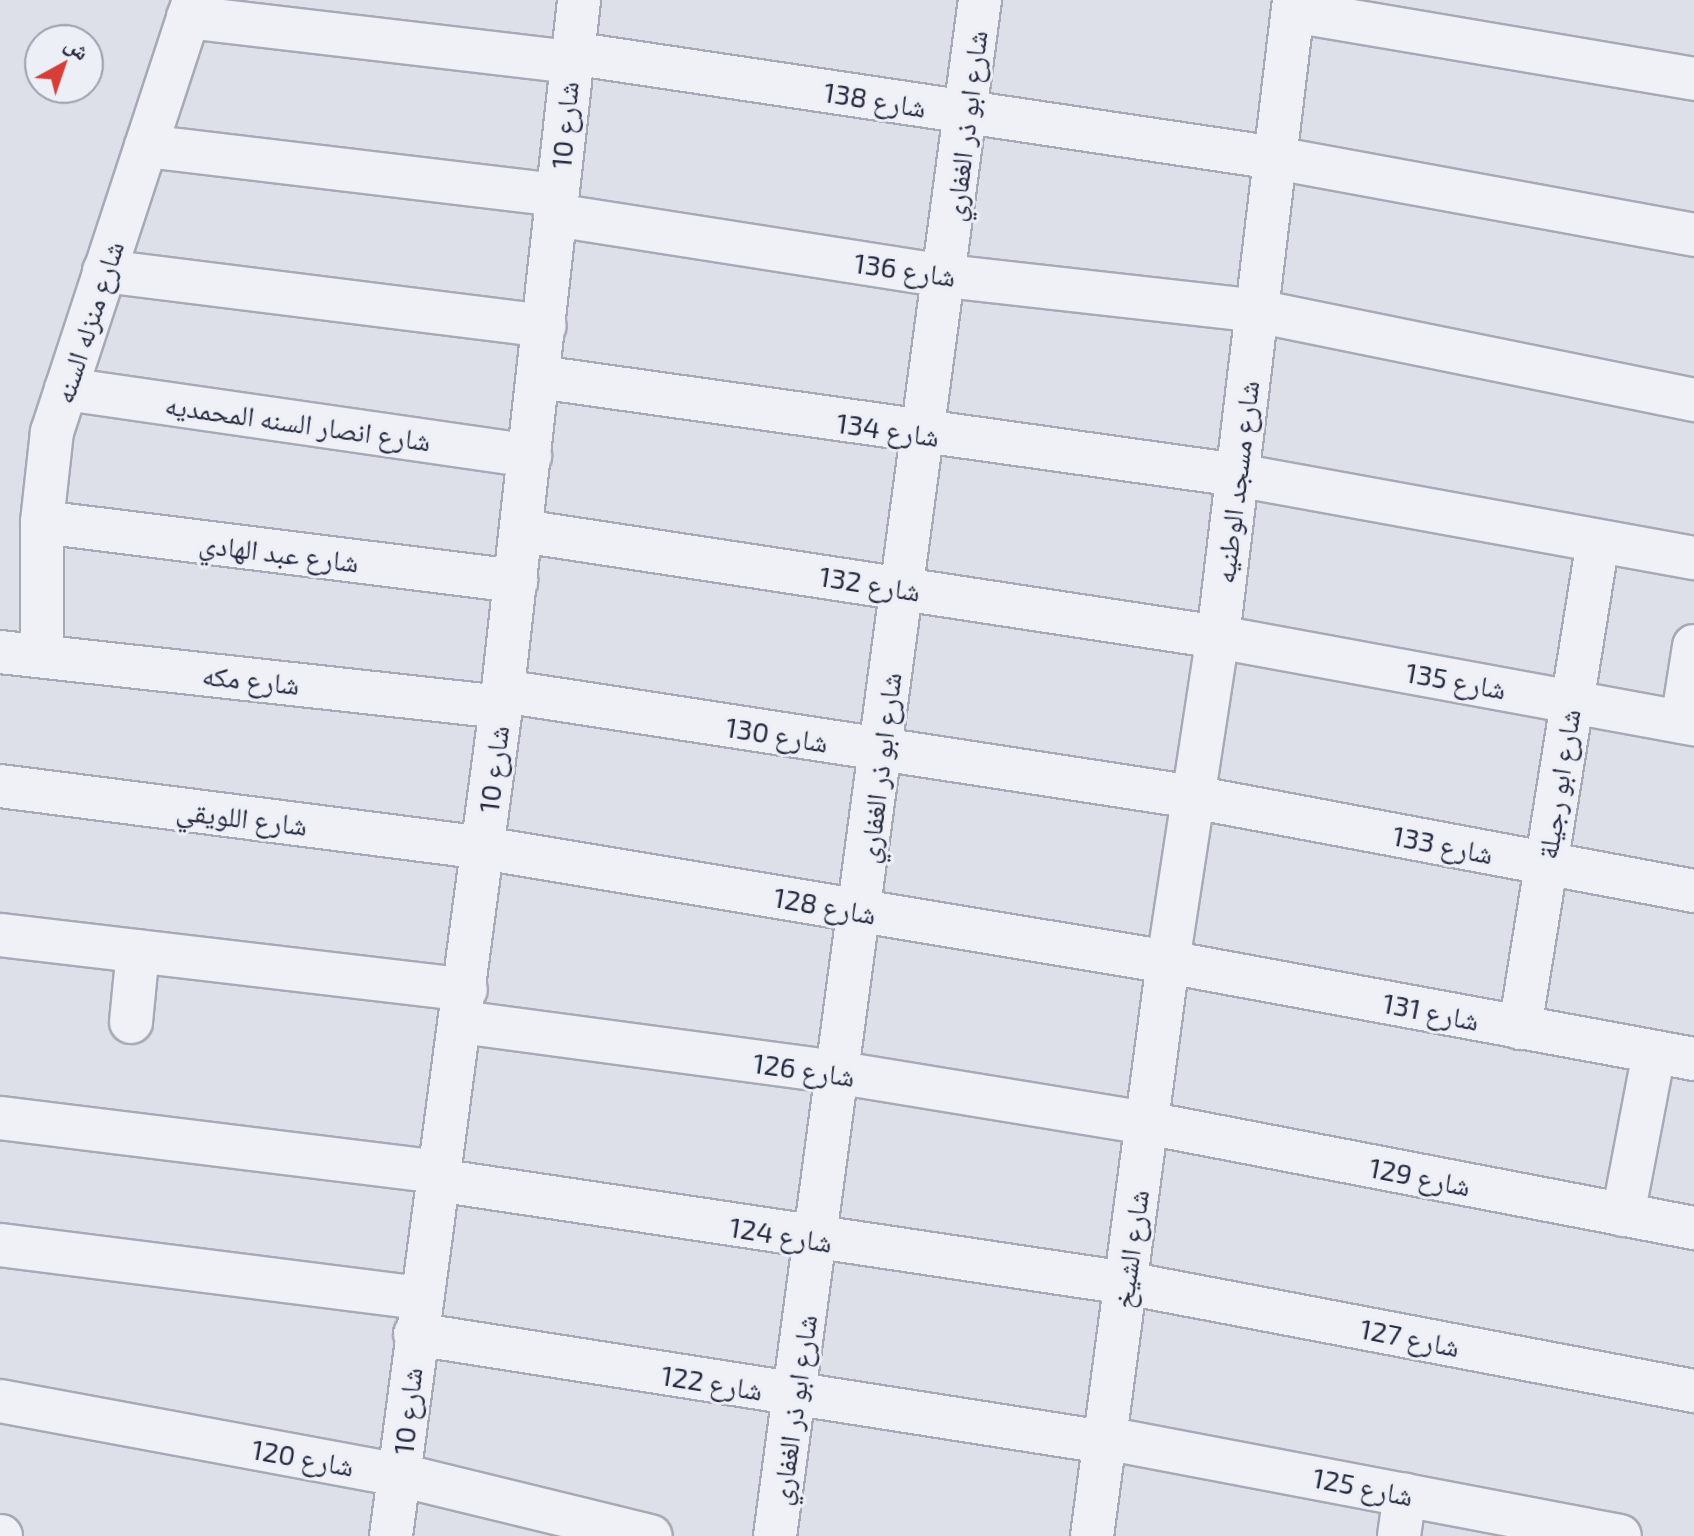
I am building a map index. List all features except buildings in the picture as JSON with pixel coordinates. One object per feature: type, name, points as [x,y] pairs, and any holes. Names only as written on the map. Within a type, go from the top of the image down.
[{"type":"street","name":"شارع 10","points":[[391,1536],[502,699],[545,326],[570,57],[579,0]]},
{"type":"street","name":"شارع ابو ذر الغفاري","points":[[775,1536],[797,1395],[835,1072],[883,750],[901,588],[946,276],[980,0]]},
{"type":"street","points":[[1291,3],[1694,79]]},
{"type":"street","name":"شارع مسجد الوطنيه","points":[[1168,962],[1218,637],[1291,3]]},
{"type":"street","name":"شارع 138","points":[[191,9],[570,57],[1275,158],[1694,235]]},
{"type":"street","name":"شارع منزله السنه","points":[[42,655],[42,522],[52,432],[191,9]]},
{"type":"street","name":"شارع 136","points":[[146,146],[556,205],[946,276],[1257,311],[1694,400]]},
{"type":"street","points":[[104,271],[545,326]]},
{"type":"street","name":"شارع 134","points":[[539,377],[921,434],[1237,475],[1694,558]]},
{"type":"street","name":"شارع انصار السنه المحمديه","points":[[66,389],[530,456]]},
{"type":"street","name":"شارع عبد الهادي","points":[[42,522],[516,581]]},
{"type":"street","name":"شارع 132","points":[[522,531],[1218,637]]},
{"type":"street","name":"شارع ابو رجيلة","points":[[1520,1028],[1598,541]]},
{"type":"street","name":"شارع 135","points":[[1218,637],[1688,723]]},
{"type":"street","points":[[1688,723],[1694,646]]},
{"type":"street","name":"شارع مكه","points":[[0,652],[502,699]]},
{"type":"street","name":"شارع 130","points":[[502,699],[883,750],[1193,797]]},
{"type":"street","name":"شارع اللويقي","points":[[0,786],[483,848]]},
{"type":"street","name":"شارع 133","points":[[1193,797],[1694,891]]},
{"type":"street","name":"شارع 128","points":[[483,848],[1168,962]]},
{"type":"street","name":"شارع 126","points":[[0,935],[138,951],[1147,1123]]},
{"type":"street","points":[[131,1022],[138,951]]},
{"type":"street","name":"شارع 131","points":[[1168,962],[1674,1056]]},
{"type":"street","name":"شارع الشيخ","points":[[1092,1536],[1168,962]]},
{"type":"street","points":[[1623,1215],[1674,1056]]},
{"type":"street","name":"شارع 124","points":[[0,1118],[437,1176],[815,1240],[1126,1283]]},
{"type":"street","name":"شارع 129","points":[[1147,1123],[1694,1228]]},
{"type":"street","name":"شارع 122","points":[[0,1245],[418,1316],[797,1395],[1105,1440]]},
{"type":"street","name":"شارع 127","points":[[1126,1283],[1694,1391]]},
{"type":"street","name":"شارع 120","points":[[0,1401],[400,1475],[651,1536]]},
{"type":"street","name":"شارع 125","points":[[1105,1440],[1620,1536]]},
{"type":"street","points":[[1399,1536],[1405,1494]]}]
